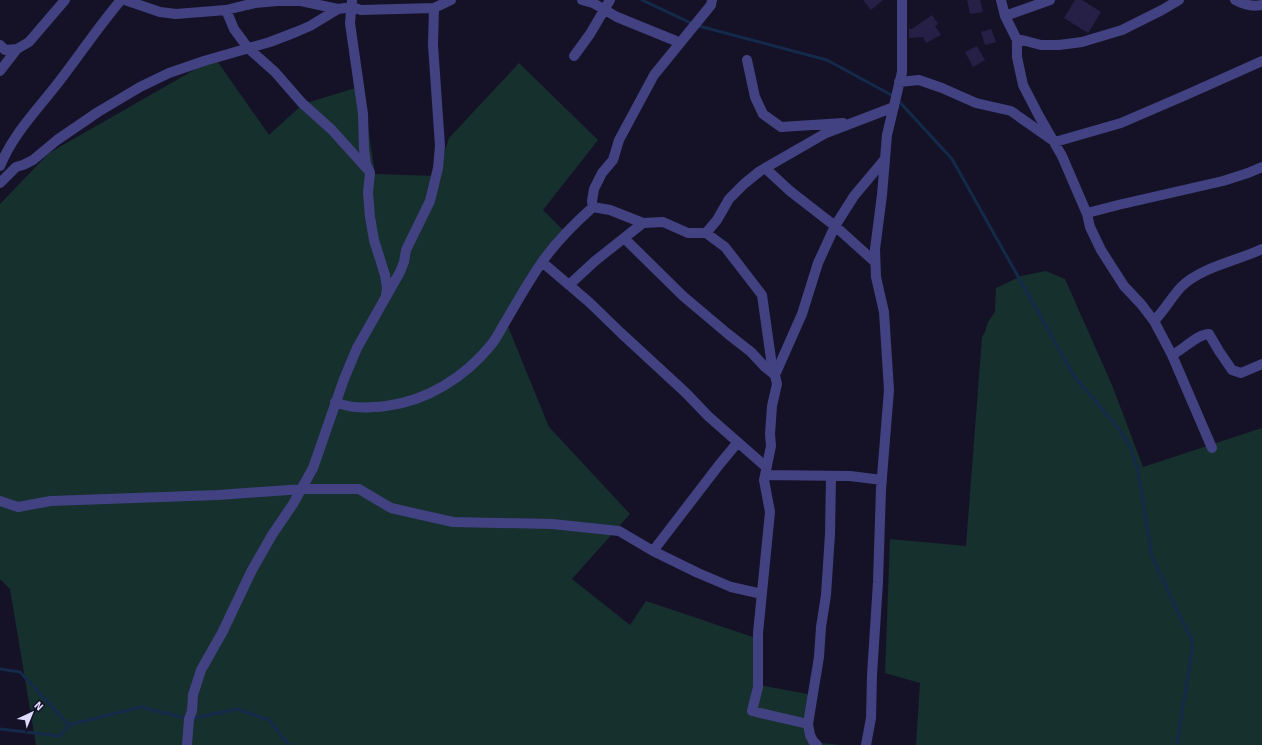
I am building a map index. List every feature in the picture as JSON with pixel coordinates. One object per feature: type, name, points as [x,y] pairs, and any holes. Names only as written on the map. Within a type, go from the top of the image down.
[{"type":"street","points":[[0,70],[17,49],[29,42],[65,0]]},
{"type":"street","points":[[0,166],[14,139],[26,121],[43,102],[75,61],[103,21],[121,0]]},
{"type":"street","points":[[125,0],[160,12],[176,14],[226,10],[255,3],[301,1],[338,9]]},
{"type":"street","points":[[352,4],[361,10],[434,8],[451,0]]},
{"type":"street","points":[[582,0],[593,3],[617,17],[676,41],[679,44]]},
{"type":"street","points":[[574,56],[605,10],[610,0]]},
{"type":"street","points":[[593,207],[592,201],[594,189],[602,173],[613,160],[619,140],[628,121],[654,75],[711,5],[712,0]]},
{"type":"street","points":[[866,745],[871,718],[882,480],[890,390],[884,312],[876,277],[875,249],[882,195],[887,135],[902,72],[902,0]]},
{"type":"street","points":[[1001,0],[1005,16],[1017,40],[1017,57],[1023,85],[1062,156],[1087,214],[1090,227],[1101,250],[1124,286],[1154,321],[1172,355],[1212,448]]},
{"type":"street","points":[[1005,16],[1050,0]]},
{"type":"street","points":[[1017,40],[1041,45],[1059,45],[1082,42],[1122,30],[1179,0]]},
{"type":"street","points":[[1235,0],[1252,6],[1262,5]]},
{"type":"street","points":[[0,184],[16,166],[23,165],[33,160],[57,140],[98,112],[140,87],[168,73],[270,42],[310,26],[338,9],[352,4]]},
{"type":"street","points":[[352,4],[350,23],[363,114],[364,149],[366,164],[370,173],[368,193],[370,217],[374,240],[385,275],[387,288],[386,297]]},
{"type":"street","points":[[187,745],[193,695],[201,670],[222,633],[259,558],[272,535],[293,504],[313,468],[344,379],[358,348],[400,272],[404,262],[406,250],[430,201],[438,168],[440,146],[434,75],[434,8]]},
{"type":"street","points":[[226,10],[234,29],[248,48],[275,72],[302,103],[332,130],[370,173]]},
{"type":"street","points":[[0,46],[5,50],[17,49]]},
{"type":"street","points":[[747,60],[755,97],[763,114],[781,127],[852,123]]},
{"type":"street","points":[[1055,142],[1121,123],[1262,61]]},
{"type":"street","points":[[899,82],[919,80],[976,103],[1011,111],[1055,142]]},
{"type":"street","points":[[706,233],[717,220],[729,199],[744,184],[765,168],[826,133],[894,107]]},
{"type":"street","points":[[774,374],[802,314],[818,263],[835,226],[854,196],[885,159]]},
{"type":"street","points":[[1087,214],[1118,205],[1223,181],[1262,167]]},
{"type":"street","points":[[765,168],[790,191],[835,226],[875,262]]},
{"type":"street","points":[[593,207],[610,210],[643,223],[663,222],[688,233],[706,233],[726,247],[762,295],[774,374],[777,384],[772,406],[770,434],[771,446],[764,480],[770,512],[758,633],[758,687],[752,711],[808,724]]},
{"type":"street","points":[[335,402],[346,406],[366,408],[399,404],[422,397],[446,384],[470,367],[492,344],[542,262],[574,223],[593,207]]},
{"type":"street","points":[[569,286],[595,261],[643,223]]},
{"type":"street","points":[[624,238],[683,296],[751,352],[774,374]]},
{"type":"street","points":[[1154,321],[1182,287],[1196,276],[1209,269],[1262,249]]},
{"type":"street","points":[[542,262],[589,302],[686,393],[708,416],[738,442],[766,471],[850,476],[882,480]]},
{"type":"street","points":[[1172,355],[1197,338],[1205,334],[1209,334],[1232,370],[1241,373],[1262,364]]},
{"type":"street","points":[[653,551],[738,442]]},
{"type":"street","points":[[817,745],[810,736],[808,724],[820,657],[826,596],[830,534],[831,476]]},
{"type":"street","points":[[0,501],[18,507],[51,501],[218,495],[302,488],[359,489],[392,508],[453,522],[552,524],[619,531],[653,551],[698,573],[731,587],[762,594]]},
{"type":"green space","points":[[215,58],[269,135],[303,104],[362,86],[375,174],[437,176],[449,138],[519,63],[598,140],[543,210],[565,232],[507,324],[549,427],[630,514],[572,579],[630,625],[646,601],[756,638],[760,685],[808,694],[813,742],[840,745],[36,745],[10,589],[0,579],[0,204],[49,153]]},
{"type":"green space","points":[[1046,271],[1065,279],[1112,385],[1143,467],[1262,428],[1262,745],[916,745],[920,683],[885,673],[890,539],[966,546],[982,337],[988,322],[995,312],[996,288],[1021,276]]},
{"type":"building","points":[[863,0],[883,0],[871,10]]},
{"type":"building","points":[[967,0],[980,0],[983,12],[970,14]]},
{"type":"building","points":[[1075,0],[1082,0],[1101,12],[1088,33],[1064,18]]},
{"type":"building","points":[[932,15],[938,24],[935,26],[941,35],[926,43],[923,37],[909,38],[909,29],[912,29]]},
{"type":"building","points":[[991,29],[996,42],[985,45],[981,32]]},
{"type":"building","points":[[977,46],[985,60],[973,67],[965,52]]},
{"type":"waterway","points":[[642,0],[695,25],[827,60],[895,97],[952,159],[1074,376],[1119,429],[1130,447],[1138,471],[1152,557],[1193,643],[1177,745]]},
{"type":"waterway","points":[[0,669],[20,672],[69,725],[141,707],[189,719],[237,709],[269,720],[289,745]]},
{"type":"waterway","points":[[0,729],[60,736],[69,725]]}]
